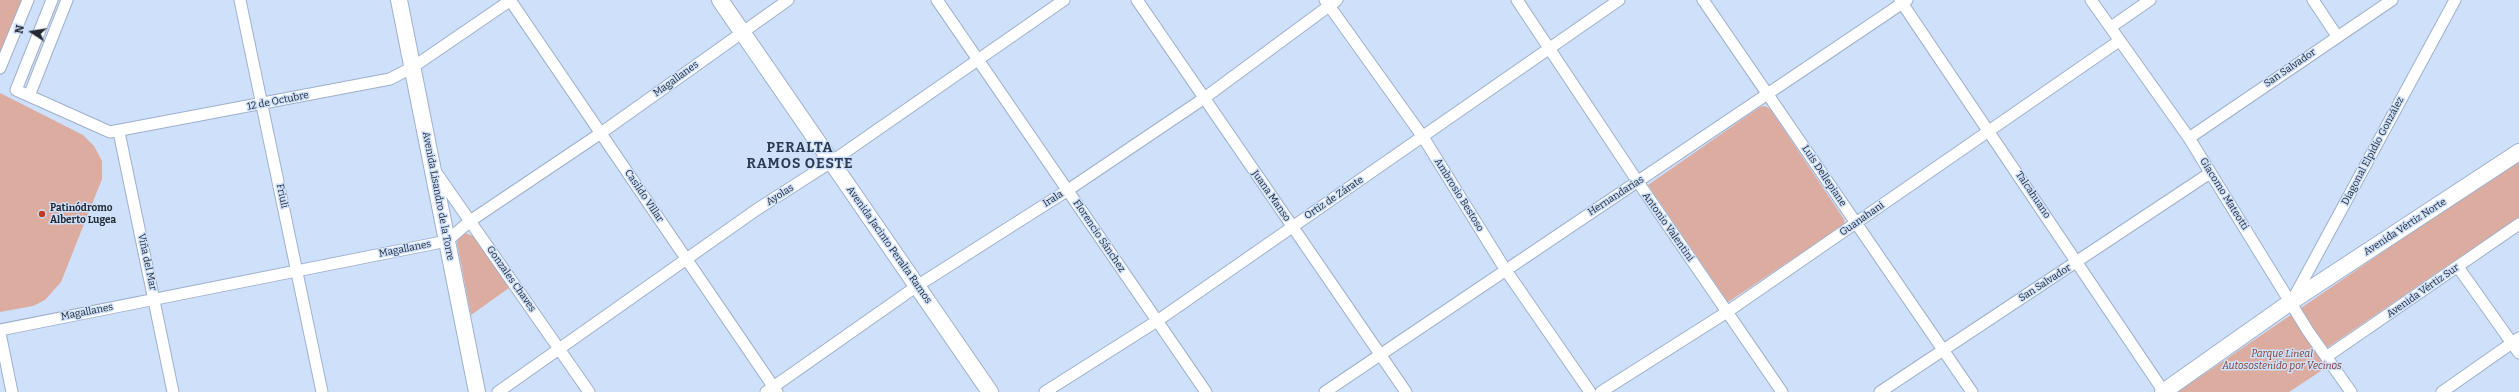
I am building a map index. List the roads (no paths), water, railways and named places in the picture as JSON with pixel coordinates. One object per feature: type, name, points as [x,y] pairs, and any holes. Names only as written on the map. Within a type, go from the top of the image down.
[{"type":"street","points":[[0,68],[28,0]]},
{"type":"street","points":[[52,0],[16,90],[29,96],[67,0]]},
{"type":"street","name":"Friuli","points":[[240,0],[263,104],[322,392]]},
{"type":"street","name":"Avenida Lisandro de la Torre","points":[[399,0],[477,392]]},
{"type":"street","name":"12 de Octubre","points":[[29,96],[110,132],[119,132],[390,79],[413,67],[510,0]]},
{"type":"street","name":"Casildo Villar","points":[[510,0],[687,260],[772,390]]},
{"type":"street","name":"Avenida Jacinto Peralta Ramos","points":[[720,0],[990,392]]},
{"type":"street","name":"Magallanes","points":[[0,330],[447,241],[470,221],[601,133],[788,0]]},
{"type":"street","name":"Florencio Sánchez","points":[[937,0],[1206,392]]},
{"type":"street","name":"Ayolas","points":[[498,392],[756,210],[831,162],[1064,0]]},
{"type":"street","name":"Juana Manso","points":[[1137,0],[1406,392]]},
{"type":"street","name":"Antonio Valentini","points":[[1517,0],[1638,182],[1782,392]]},
{"type":"street","name":"Ortiz de Zárate","points":[[1045,392],[1157,321],[1550,50],[1619,0]]},
{"type":"street","name":"Luis Dellepiane","points":[[1703,0],[1972,392]]},
{"type":"street","name":"Giacomo Mateotti","points":[[2091,0],[2189,138],[2326,357],[2351,392]]},
{"type":"street","points":[[2111,27],[2150,0]]},
{"type":"street","points":[[2313,0],[2337,36]]},
{"type":"street","name":"San Salvador","points":[[2189,138],[2392,0]]},
{"type":"street","name":"Diagonal Elpidio González","points":[[2292,301],[2455,0]]},
{"type":"street","name":"Hernandarias","points":[[1325,392],[1505,268],[1638,182],[1903,1]]},
{"type":"street","name":"Talcahuano","points":[[1903,1],[2078,262],[2163,392]]},
{"type":"street","name":"Irala","points":[[772,390],[917,286],[1068,190],[1204,99],[1330,2]]},
{"type":"street","name":"Ambrosio Bestoso","points":[[1330,2],[1423,137],[1505,268],[1590,392]]},
{"type":"street","name":"Guanahani","points":[[1602,392],[1727,312],[2119,41]]},
{"type":"street","name":"Viña del Mar","points":[[119,132],[155,299],[173,392]]},
{"type":"street","name":"Avenida Vértiz Norte","points":[[2163,392],[2292,301],[2519,152]]},
{"type":"street","name":"Gonzales Chaves","points":[[432,166],[589,392]]},
{"type":"street","name":"San Salvador","points":[[1880,392],[1942,349],[2078,262],[2210,173]]},
{"type":"street","name":"Avenida Vértiz Sur","points":[[2326,357],[2519,224]]},
{"type":"street","points":[[2458,267],[2516,341],[2519,352]]},
{"type":"street","points":[[0,333],[12,392]]},
{"type":"street","points":[[2442,392],[2516,341]]},
{"type":"place","name":"Patinódromo Alberto Lugea","points":[[42,214]]},
{"type":"district","name":"PERALTA RAMOS OESTE","points":[[800,156]]},
{"type":"park label","name":"Parque Lineal Autosostenido por Vecinos","points":[[2282,360]]}]
